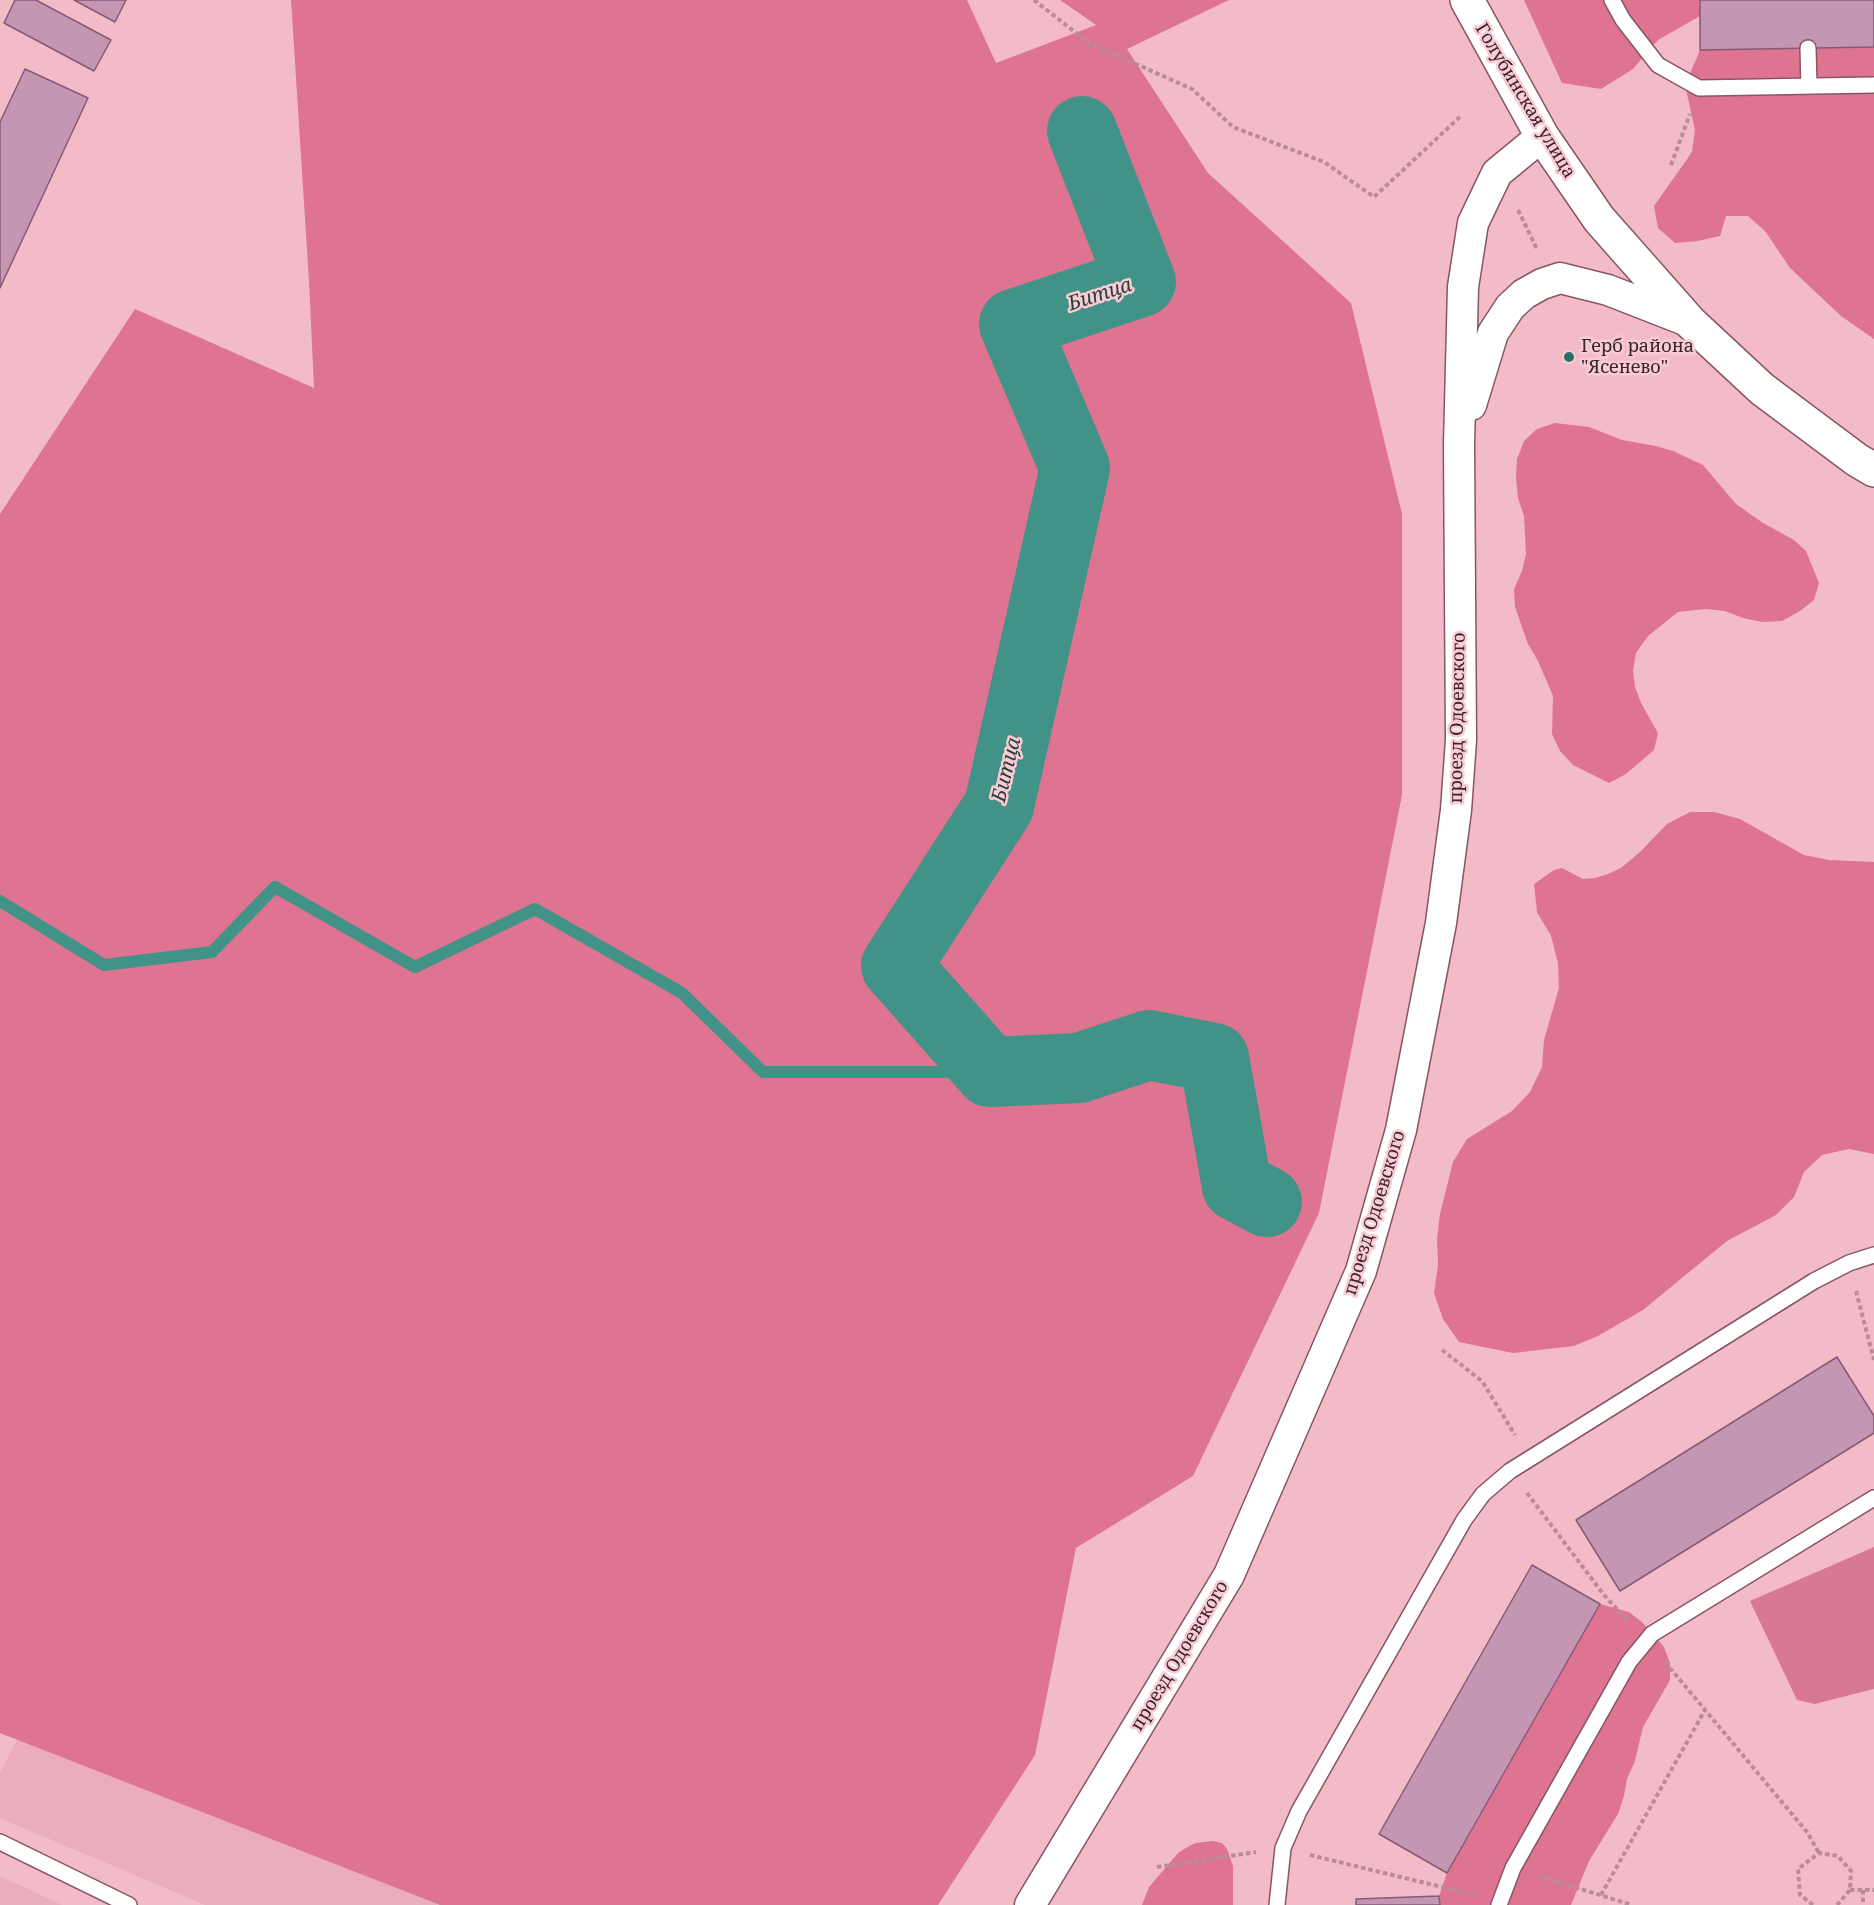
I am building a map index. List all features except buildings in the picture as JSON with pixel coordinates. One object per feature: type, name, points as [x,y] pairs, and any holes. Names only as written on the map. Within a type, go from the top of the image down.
[{"type":"street","name":"Голубинская улица","points":[[1467,0],[1542,136],[1599,219],[1690,322],[1762,390],[1874,470]]},
{"type":"street","name":"проезд Одоевского","points":[[1030,1905],[1229,1575],[1360,1271],[1401,1130],[1441,923],[1456,810],[1461,740],[1459,445],[1463,287],[1473,222],[1497,173],[1542,136]]},
{"type":"street","name":"проезд Одоевского","points":[[1459,445],[1493,333],[1509,307],[1524,294],[1542,284],[1560,278],[1608,290],[1690,322]]},
{"type":"lane","points":[[1612,0],[1623,20],[1658,65],[1699,88],[1874,85]]},
{"type":"lane","points":[[1809,48],[1809,86]]},
{"type":"lane","points":[[1277,1905],[1283,1848],[1299,1811],[1464,1520],[1483,1494],[1510,1471],[1814,1281],[1849,1263],[1874,1255]]},
{"type":"lane","points":[[1499,1903],[1513,1868],[1629,1662],[1652,1634],[1874,1498]]},
{"type":"lane","points":[[0,1842],[129,1905]]},
{"type":"path","points":[[1034,0],[1089,43],[1192,89],[1233,127],[1324,162],[1374,197],[1462,115]]},
{"type":"path","points":[[1671,165],[1699,88]]},
{"type":"path","points":[[1514,201],[1539,251]]},
{"type":"path","points":[[1849,1263],[1874,1360]]},
{"type":"path","points":[[1442,1350],[1482,1381],[1530,1459]]},
{"type":"path","points":[[1601,1895],[1705,1710]]},
{"type":"path","points":[[1158,1867],[1283,1848],[1499,1903]]},
{"type":"path","points":[[1810,1904],[1800,1895],[1798,1869],[1819,1853],[1838,1856],[1851,1871],[1850,1890],[1837,1905]]},
{"type":"path","points":[[1513,1868],[1632,1905]]},
{"type":"path","points":[[1850,1890],[1874,1890]]},
{"type":"path","points":[[1863,1890],[1863,1905]]},
{"type":"shaded area","points":[[291,0],[967,0],[996,63],[1096,25],[1060,0],[1229,0],[1127,49],[1208,173],[1351,303],[1402,514],[1402,795],[1319,1213],[1193,1476],[1076,1548],[1035,1755],[938,1905],[440,1905],[0,1733],[0,514],[135,309],[314,388]]},
{"type":"shaded area","points":[[1524,0],[1700,0],[1700,16],[1658,40],[1633,69],[1601,89],[1562,83]]},
{"type":"shaded area","points":[[1874,47],[1874,339],[1841,316],[1790,268],[1765,231],[1748,216],[1726,216],[1720,236],[1675,243],[1658,228],[1654,206],[1692,152],[1695,130],[1685,85],[1700,50]]},
{"type":"shaded area","points":[[1555,423],[1589,427],[1622,440],[1656,446],[1703,465],[1736,504],[1763,523],[1794,540],[1806,551],[1819,583],[1814,600],[1782,621],[1762,622],[1725,611],[1706,609],[1678,612],[1648,636],[1636,653],[1633,670],[1635,687],[1641,703],[1658,733],[1654,750],[1626,774],[1609,783],[1573,765],[1560,751],[1552,734],[1553,696],[1528,644],[1515,607],[1514,589],[1526,554],[1524,516],[1518,498],[1516,478],[1517,459],[1524,441],[1537,429]]},
{"type":"shaded area","points":[[1690,812],[1714,812],[1740,819],[1804,855],[1829,860],[1874,862],[1874,1154],[1849,1149],[1822,1155],[1804,1172],[1794,1197],[1776,1215],[1727,1241],[1643,1310],[1598,1336],[1574,1346],[1513,1353],[1459,1342],[1443,1319],[1434,1293],[1438,1265],[1437,1239],[1440,1214],[1453,1162],[1467,1139],[1512,1111],[1530,1092],[1542,1067],[1544,1040],[1559,988],[1558,963],[1551,936],[1537,912],[1534,884],[1554,870],[1562,868],[1583,879],[1595,878],[1621,868],[1667,824]]},
{"type":"shaded area","points":[[1874,1547],[1874,1689],[1815,1704],[1797,1700],[1750,1601]]},
{"type":"shaded area","points":[[1600,1604],[1629,1612],[1642,1622],[1664,1647],[1670,1663],[1670,1680],[1643,1727],[1618,1814],[1589,1861],[1571,1905],[1440,1905],[1439,1896],[1447,1873]]},
{"type":"shaded area","points":[[17,1739],[440,1905],[205,1905],[0,1818],[0,1774]]},
{"type":"shaded area","points":[[1213,1841],[1222,1843],[1227,1849],[1233,1866],[1233,1905],[1142,1905],[1149,1887],[1179,1852],[1195,1843]]},
{"type":"shaded area","points":[[0,1876],[62,1905],[0,1905]]},
{"type":"waterway","name":"Битца","points":[[1082,131],[1141,282],[1014,324],[1075,468],[999,806],[896,966],[990,1072],[1079,1068],[1149,1045],[1214,1058],[1237,1186],[1267,1202]]},
{"type":"waterway","points":[[0,901],[104,965],[212,952],[275,887],[415,967],[535,909],[682,993],[763,1072],[990,1072]]},
{"type":"place","name":"Герб района \"Ясенево\"","points":[[1569,357]]}]
